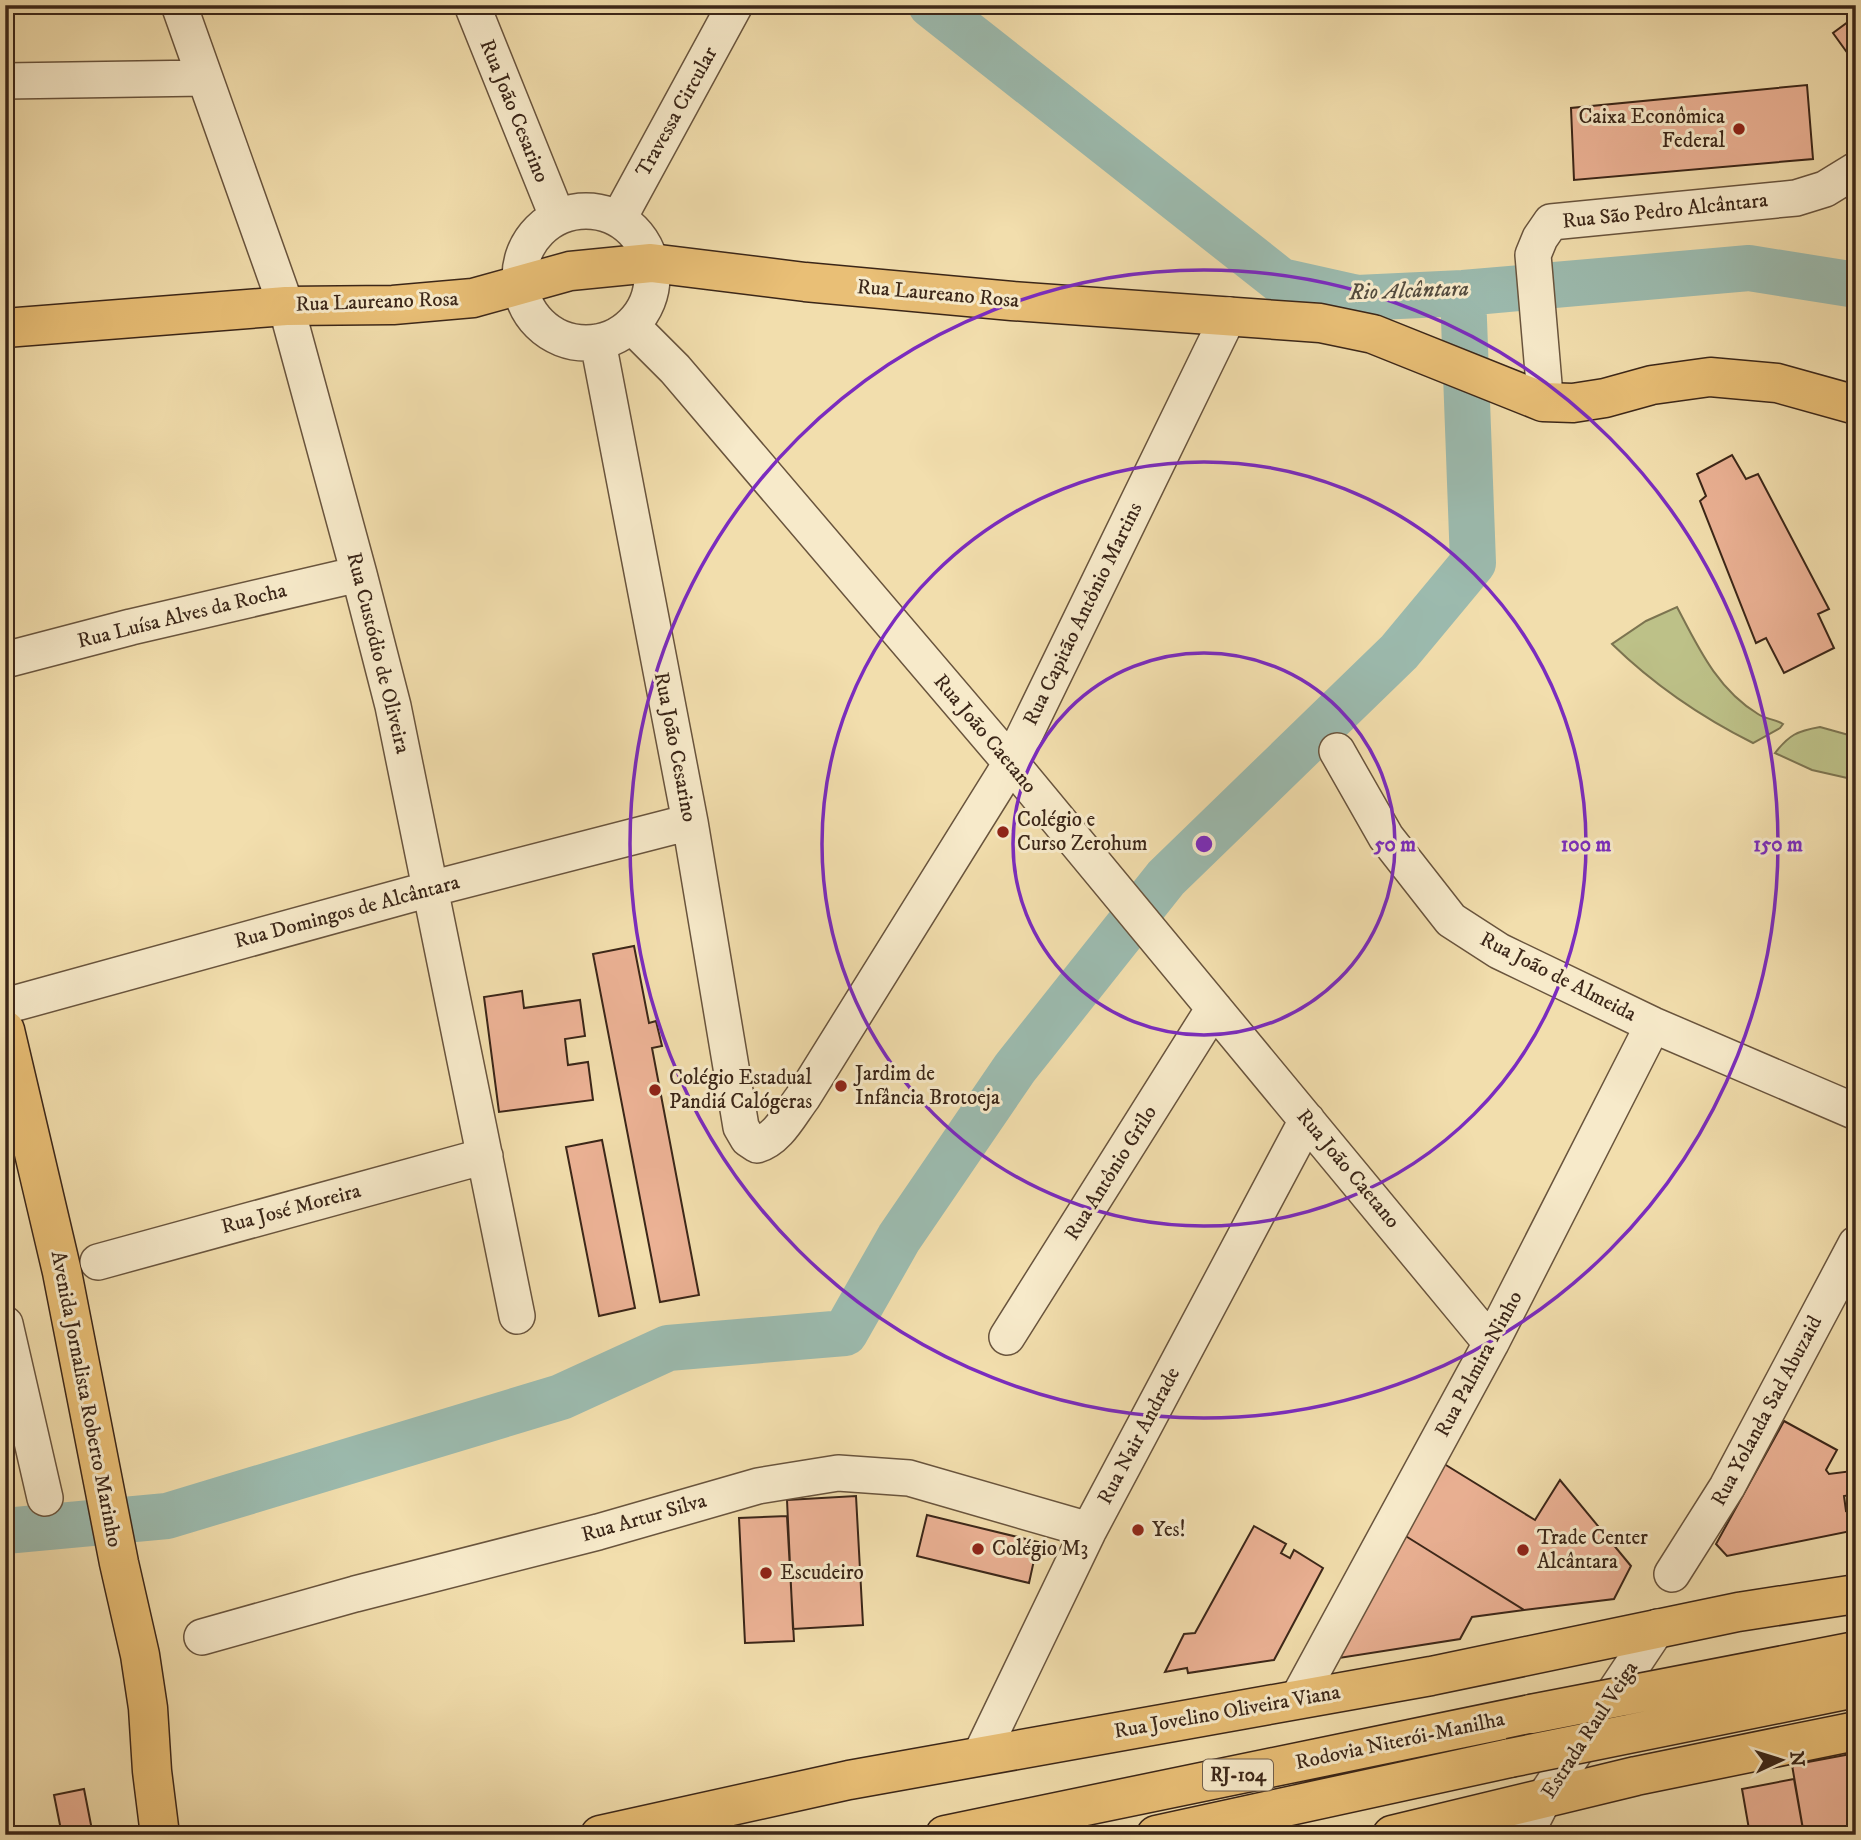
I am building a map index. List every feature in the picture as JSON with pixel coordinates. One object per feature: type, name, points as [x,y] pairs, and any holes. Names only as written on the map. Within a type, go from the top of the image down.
[{"type":"main road","name":"Rua Laureano Rosa","points":[[5,328],[286,306],[393,305],[473,298],[570,271],[651,263],[805,282],[971,297],[1320,323],[1373,334],[1449,364],[1527,386],[1543,402],[1573,403],[1605,398],[1652,385],[1710,377],[1777,383],[1856,405]]},
{"type":"main road","name":"Avenida Jornalista Roberto Marinho","points":[[5,1030],[62,1272],[119,1563],[140,1655],[160,1835]]},
{"type":"main road","name":"Rua Jovelino Oliveira Viana","points":[[600,1835],[849,1780],[1431,1676],[1738,1612],[1856,1594]]},
{"type":"main road","name":"Rodovia Niterói-Manilha","points":[[945,1835],[1531,1714],[1856,1651]]},
{"type":"main road","name":"Rodovia Niterói-Manilha","points":[[1156,1835],[1510,1758],[1856,1688]]},
{"type":"main road","points":[[1392,1835],[1636,1776],[1856,1731]]},
{"type":"main road","points":[[132,1835],[142,1795],[152,1771]]},
{"type":"street","name":"Rua Custódio de Oliveira","points":[[179,5],[286,306],[359,574],[393,706],[517,1316]]},
{"type":"street","name":"Rua João Cesarino","points":[[472,5],[557,216]]},
{"type":"street","name":"Travessa Circular","points":[[619,218],[735,5]]},
{"type":"street","points":[[5,81],[205,78]]},
{"type":"street","name":"Rua São Pedro Alcântara","points":[[1527,386],[1533,255],[1551,222],[1796,198],[1825,188],[1856,170]]},
{"type":"street","points":[[593,210],[619,218],[643,242],[651,263],[652,277],[644,309],[632,326],[620,334],[598,342],[572,342],[552,334],[533,317],[520,284],[523,254],[536,233],[557,216],[593,210]]},
{"type":"street","name":"Rua Capitão Antônio Martins","points":[[757,1146],[777,1133],[803,1097],[1011,763],[1228,315]]},
{"type":"street","name":"Rua João Caetano","points":[[632,326],[675,369],[1011,763],[1492,1343]]},
{"type":"street","name":"Rua João Cesarino","points":[[598,342],[690,822],[741,1127],[748,1139],[757,1146]]},
{"type":"street","name":"Rua Luísa Alves da Rocha","points":[[5,660],[131,627],[359,574]]},
{"type":"street","name":"Rua João de Almeida","points":[[1337,751],[1386,837],[1451,920],[1499,951],[1653,1025],[1856,1112]]},
{"type":"street","name":"Rua Domingos de Alcântara","points":[[5,1006],[430,889],[690,822]]},
{"type":"street","name":"Rua Antônio Grilo","points":[[1007,1337],[1214,1008]]},
{"type":"street","name":"Rua Palmira Ninho","points":[[1297,1700],[1492,1343],[1653,1025]]},
{"type":"street","name":"Rua Nair Andrade","points":[[979,1756],[1089,1530],[1307,1120]]},
{"type":"street","name":"Rua José Moreira","points":[[98,1262],[485,1156]]},
{"type":"street","name":"Rua Yolanda Sad Abuzaid","points":[[1672,1574],[1727,1487],[1856,1244]]},
{"type":"street","points":[[5,1324],[44,1497]]},
{"type":"street","name":"Rua Artur Silva","points":[[202,1637],[355,1594],[598,1532],[758,1486],[838,1473],[909,1478],[1089,1530]]},
{"type":"street","name":"Estrada Raul Veiga","points":[[1525,1835],[1544,1798],[1658,1627]]},
{"type":"green space","points":[[1677,607],[1701,652],[1720,680],[1758,714],[1783,724],[1780,728],[1753,743],[1678,699],[1612,644],[1646,621]]},
{"type":"green space","points":[[1820,727],[1856,737],[1856,780],[1812,770],[1775,753],[1794,735]]},
{"type":"building","points":[[1856,16],[1856,65],[1833,33]]},
{"type":"building","points":[[1807,85],[1813,159],[1574,180],[1571,108]]},
{"type":"building","points":[[1732,455],[1746,479],[1758,474],[1829,609],[1818,614],[1834,648],[1784,673],[1766,638],[1756,643],[1700,501],[1706,496],[1697,474]]},
{"type":"building","points":[[634,946],[649,1023],[656,1021],[662,1046],[652,1048],[699,1295],[660,1302],[593,954]]},
{"type":"building","points":[[522,991],[524,1008],[580,1000],[585,1036],[565,1039],[568,1065],[588,1062],[593,1100],[499,1112],[484,997]]},
{"type":"building","points":[[602,1140],[635,1308],[599,1316],[566,1147]]},
{"type":"building","points":[[1784,1421],[1837,1450],[1826,1470],[1829,1474],[1852,1471],[1856,1494],[1844,1496],[1846,1511],[1856,1509],[1856,1530],[1727,1556],[1716,1544]]},
{"type":"building","name":"Trade Center Alcântara","points":[[1441,1462],[1535,1520],[1560,1480],[1631,1566],[1614,1599],[1524,1610],[1404,1535]]},
{"type":"building","points":[[856,1496],[863,1625],[793,1629],[787,1500]]},
{"type":"building","name":"Colégio M3","points":[[927,1515],[1038,1542],[1029,1583],[917,1556]]},
{"type":"building","name":"Escudeiro","points":[[787,1516],[794,1641],[745,1643],[739,1518]]},
{"type":"building","points":[[1254,1526],[1286,1544],[1281,1553],[1290,1558],[1294,1550],[1323,1568],[1274,1660],[1188,1673],[1187,1668],[1165,1672],[1184,1634],[1195,1633]]},
{"type":"building","points":[[1404,1535],[1524,1610],[1472,1617],[1460,1639],[1339,1658]]},
{"type":"building","points":[[1856,1753],[1856,1835],[1804,1835],[1792,1765]]},
{"type":"building","points":[[1794,1779],[1804,1835],[1750,1835],[1742,1789]]},
{"type":"building","points":[[84,1789],[93,1835],[62,1835],[54,1795]]},
{"type":"waterway","name":"Rio Alcântara","points":[[931,5],[1281,281],[1357,298],[1463,293],[1749,268],[1856,285]]},
{"type":"waterway","points":[[5,1531],[167,1516],[561,1397],[668,1348],[845,1333],[899,1238],[1015,1068],[1166,878],[1399,652],[1473,563],[1463,293]]},
{"type":"place","name":"Caixa Econômica Federal","points":[[1739,129]]},
{"type":"place","name":"Colégio e Curso Zerohum","points":[[1003,832]]},
{"type":"place","name":"Jardim de Infância Brotoeja","points":[[841,1086]]},
{"type":"place","name":"Colégio Estadual Pandiá Calógeras","points":[[655,1090]]},
{"type":"place","name":"Yes!","points":[[1138,1530]]},
{"type":"place","name":"Colégio M3","points":[[978,1549]]},
{"type":"place","name":"Trade Center Alcântara","points":[[1523,1550]]},
{"type":"place","name":"Escudeiro","points":[[766,1573]]}]
